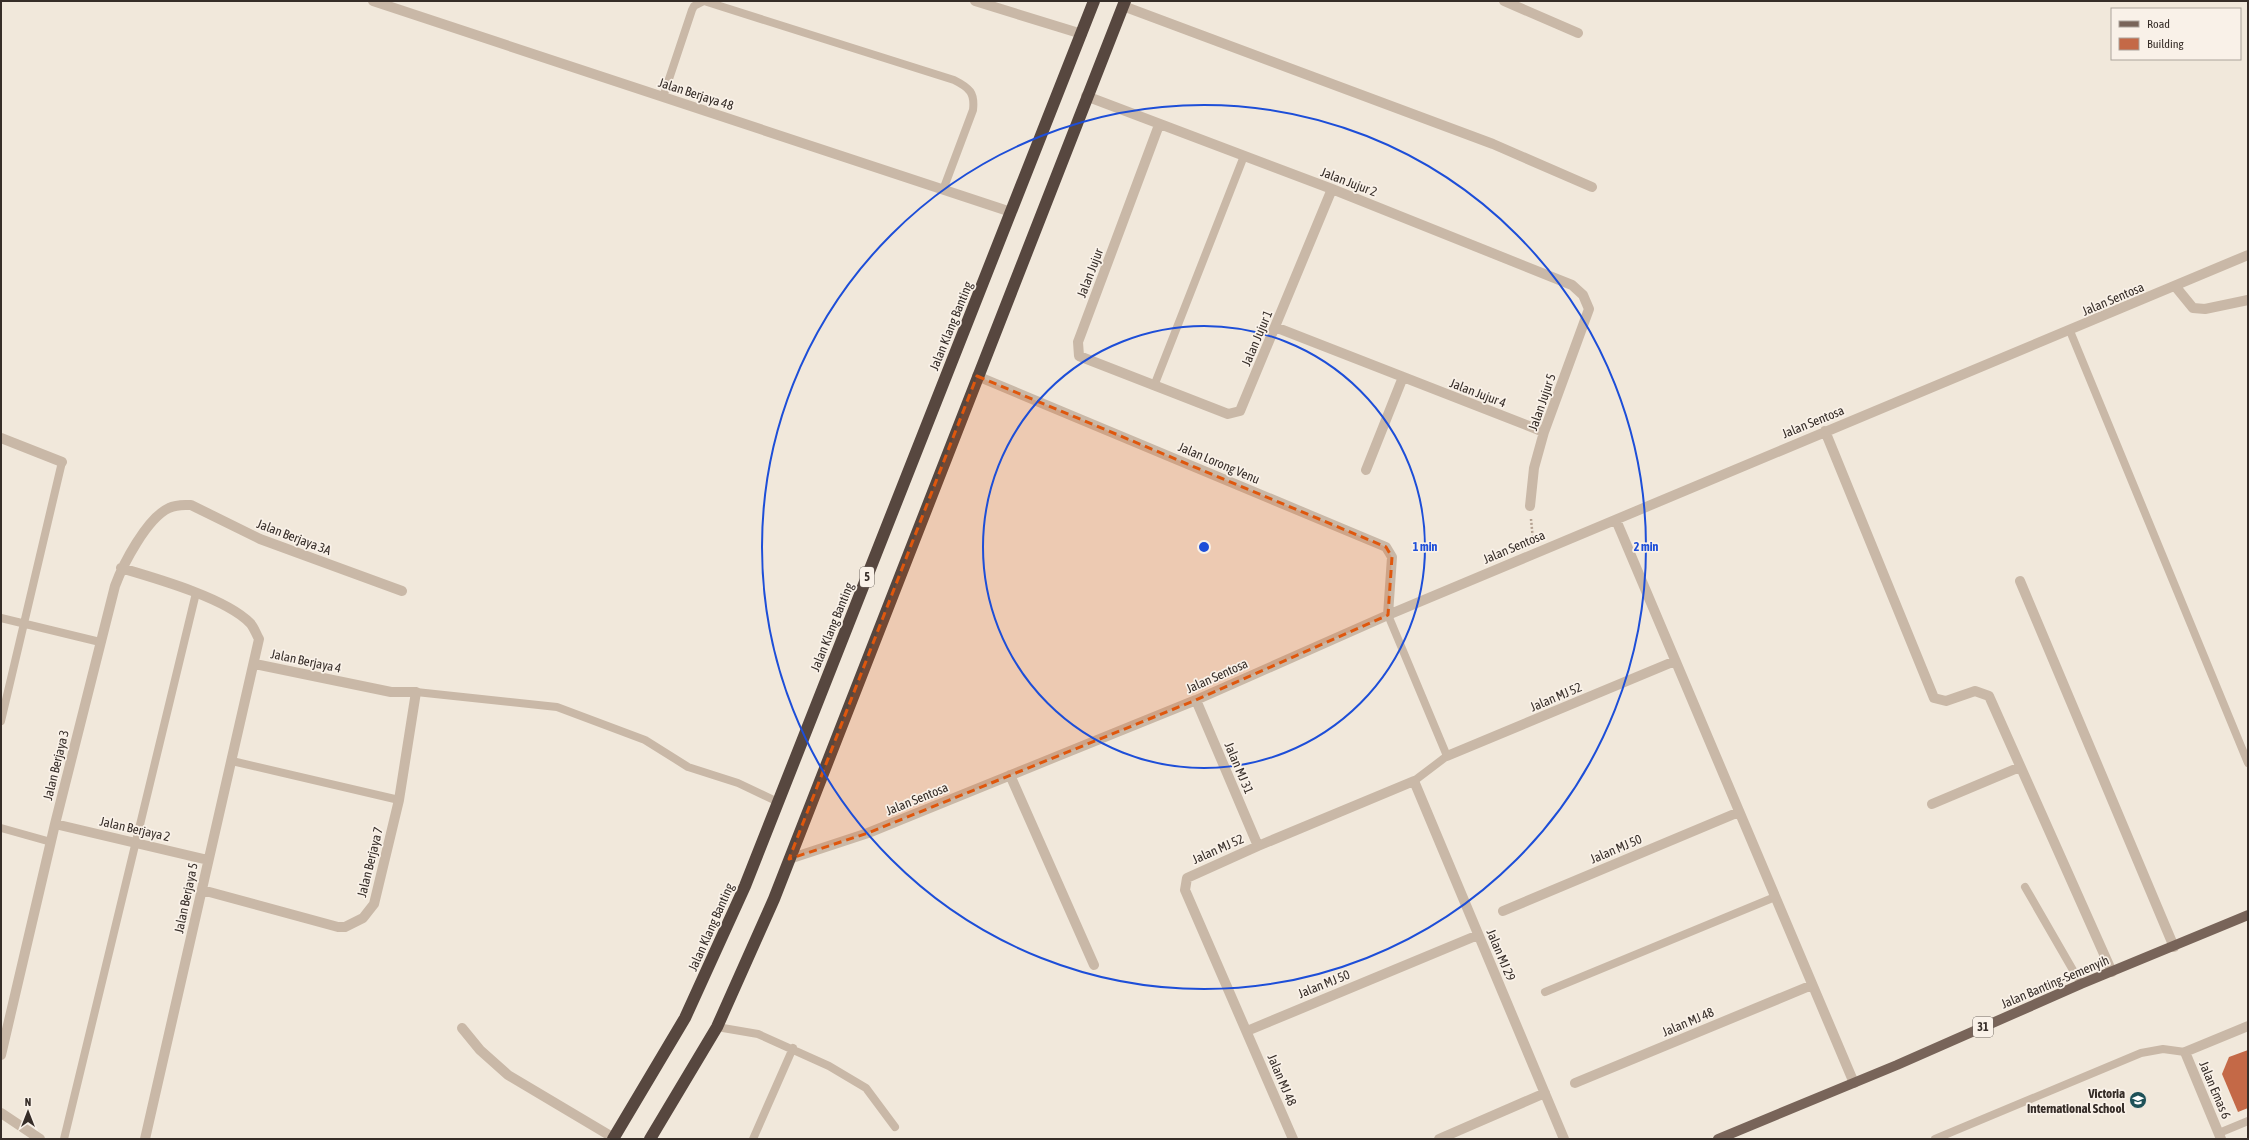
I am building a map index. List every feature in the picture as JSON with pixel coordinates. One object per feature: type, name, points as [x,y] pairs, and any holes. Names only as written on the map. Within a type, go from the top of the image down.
[{"type":"highway","name":"Jalan Klang Banting","points":[[613,1138],[685,1018],[745,886],[1094,1]]},
{"type":"highway","points":[[650,1139],[717,1027],[789,859],[1086,96],[1124,4]]},
{"type":"main road","name":"Jalan Banting-Semenyih","points":[[1718,1139],[1854,1083],[2081,984],[2174,947],[2248,915]]},
{"type":"street","name":"Jalan Berjaya 48","points":[[373,1],[1011,212]]},
{"type":"street","points":[[975,1],[1082,34]]},
{"type":"street","points":[[1504,1],[1578,33]]},
{"type":"street","points":[[1124,4],[1493,144],[1592,187]]},
{"type":"street","name":"Jalan Jujur 2","points":[[1086,96],[1159,125],[1332,189],[1572,285],[1583,295],[1589,310]]},
{"type":"street","name":"Jalan Jujur","points":[[1154,386],[1079,356],[1078,342],[1159,125]]},
{"type":"street","name":"Jalan Jujur 1","points":[[1154,386],[1228,414],[1240,411],[1332,189]]},
{"type":"street","name":"Jalan Sentosa","points":[[789,859],[868,833],[1196,700],[1388,615],[1825,431],[2070,331],[2248,255]]},
{"type":"street","points":[[2175,286],[2193,308],[2205,310],[2248,300]]},
{"type":"street","name":"Jalan Jujur 5","points":[[1530,506],[1534,468],[1544,432],[1589,310]]},
{"type":"street","name":"Jalan Jujur 4","points":[[1275,327],[1544,432]]},
{"type":"street","name":"Jalan Lorong Venu","points":[[977,376],[1386,547],[1392,556],[1388,615]]},
{"type":"street","points":[[1366,470],[1403,377]]},
{"type":"street","points":[[1825,431],[1934,698],[1946,701],[1975,691],[1989,696],[2112,972]]},
{"type":"street","points":[[1,438],[62,462]]},
{"type":"street","name":"Jalan Berjaya 3","points":[[1,1055],[55,824],[100,642],[121,568],[154,520],[168,508],[179,504]]},
{"type":"street","name":"Jalan Berjaya 3A","points":[[179,504],[191,505],[260,539],[402,591]]},
{"type":"street","points":[[1616,520],[1854,1083]]},
{"type":"street","name":"Jalan Berjaya 4","points":[[121,568],[158,579],[196,593],[235,611],[252,624],[259,639],[255,664],[391,692],[416,692]]},
{"type":"street","points":[[2020,581],[2174,947]]},
{"type":"street","name":"Jalan MJ 52","points":[[1447,756],[1676,661]]},
{"type":"street","name":"Jalan Berjaya 5","points":[[145,1139],[208,860],[255,664]]},
{"type":"street","name":"Jalan Berjaya 7","points":[[202,890],[338,927],[351,924],[363,918],[374,904],[399,800],[416,692]]},
{"type":"street","name":"Jalan MJ 31","points":[[1196,700],[1258,846]]},
{"type":"street","points":[[1932,804],[2020,767]]},
{"type":"street","points":[[1010,775],[1094,966]]},
{"type":"street","name":"Jalan MJ 52","points":[[1247,1030],[1185,890],[1187,878],[1258,846],[1414,781]]},
{"type":"street","name":"Jalan MJ 29","points":[[1414,781],[1564,1139]]},
{"type":"street","name":"Jalan MJ 50","points":[[1503,910],[1739,812]]},
{"type":"street","name":"Jalan Berjaya 2","points":[[55,824],[208,860]]},
{"type":"street","name":"Jalan MJ 50","points":[[1247,1030],[1478,935]]},
{"type":"street","name":"Jalan MJ 48","points":[[1575,1083],[1812,985]]},
{"type":"street","points":[[2185,1052],[2248,1026]]},
{"type":"street","points":[[462,1028],[480,1050],[508,1075],[613,1138]]},
{"type":"street","name":"Jalan MJ 48","points":[[1247,1030],[1293,1139]]},
{"type":"street","name":"Jalan Emas 6","points":[[2185,1052],[2220,1136]]},
{"type":"street","points":[[1439,1139],[1545,1094]]},
{"type":"street","points":[[1,1113],[40,1139]]},
{"type":"lane","points":[[663,97],[692,10],[694,6],[704,1],[954,80],[967,86],[972,92],[974,100],[972,110],[943,190]]},
{"type":"lane","points":[[1154,386],[1244,156]]},
{"type":"lane","points":[[2070,331],[2248,763]]},
{"type":"lane","points":[[1,721],[62,462]]},
{"type":"lane","points":[[64,1139],[196,593]]},
{"type":"lane","points":[[1388,615],[1447,756],[1414,781]]},
{"type":"lane","points":[[1,618],[100,642]]},
{"type":"lane","points":[[416,692],[557,707],[645,740],[688,767],[738,783],[778,802]]},
{"type":"lane","points":[[232,761],[399,800]]},
{"type":"lane","points":[[1,828],[51,842]]},
{"type":"lane","points":[[2025,887],[2081,984]]},
{"type":"lane","points":[[1545,992],[1775,897]]},
{"type":"lane","points":[[717,1027],[758,1034],[793,1048],[829,1066],[866,1088],[895,1127]]},
{"type":"lane","points":[[753,1139],[793,1048]]},
{"type":"lane","points":[[1935,1139],[2141,1052],[2163,1049],[2185,1052]]},
{"type":"lane","points":[[2220,1136],[2248,1121]]},
{"type":"path","points":[[1530,506],[1535,553]]},
{"type":"highlighted area","points":[[977,376],[1386,547],[1392,557],[1388,615],[1196,700],[868,833],[789,859]]},
{"type":"building","points":[[2248,1050],[2248,1108],[2238,1112],[2222,1074],[2229,1057]]},
{"type":"place","name":"Victoria International School","points":[[2138,1100]]}]
